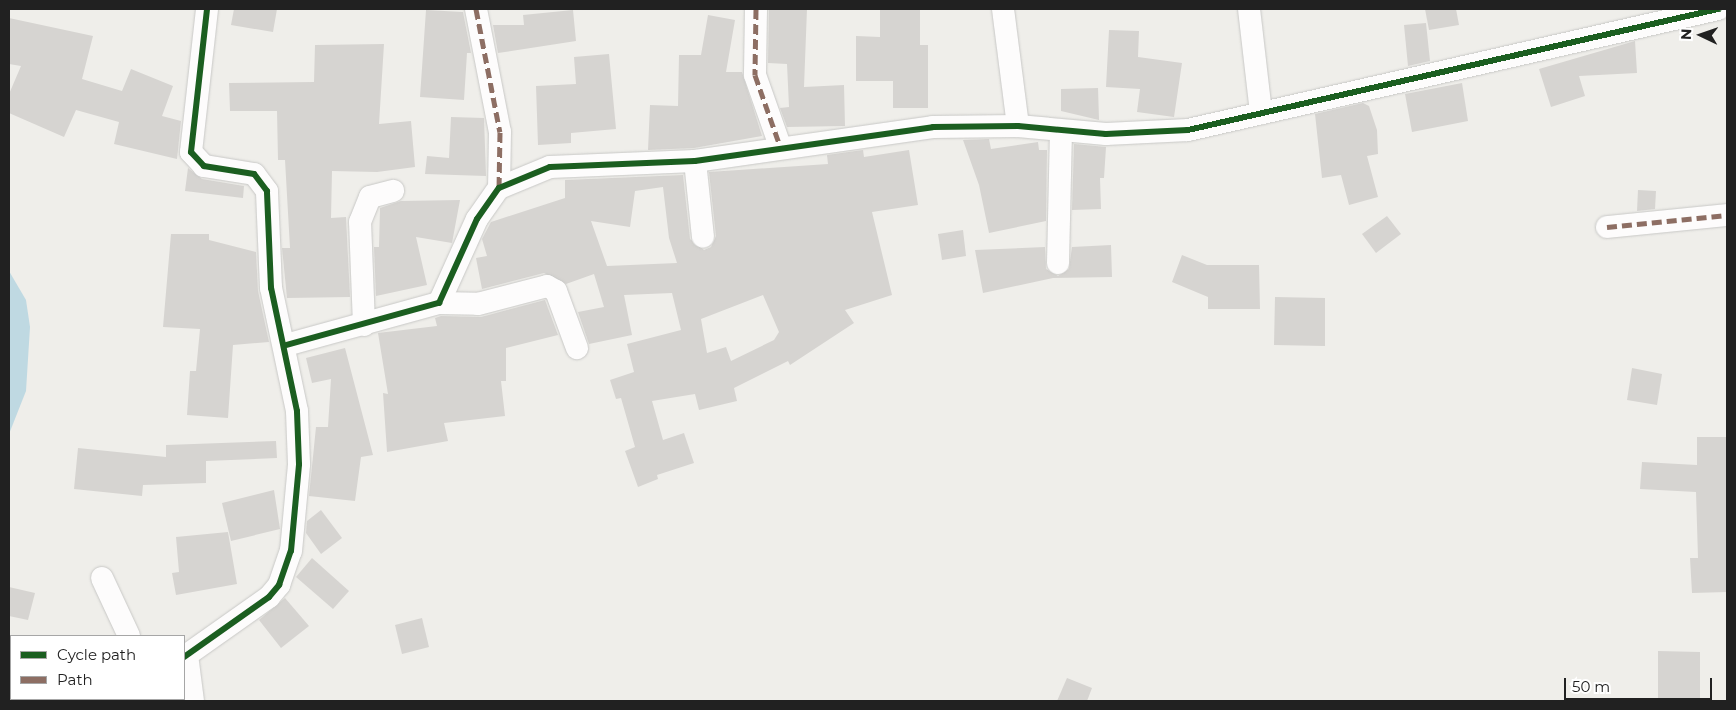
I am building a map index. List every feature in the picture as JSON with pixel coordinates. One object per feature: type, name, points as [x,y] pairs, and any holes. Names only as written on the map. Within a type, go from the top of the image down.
[{"type":"street","points":[[193,701],[185,656],[269,596],[286,570],[299,448],[286,345],[273,301],[267,191],[254,174],[204,166],[191,152],[207,9]]},
{"type":"street","points":[[476,9],[500,132],[499,188]]},
{"type":"street","points":[[756,9],[755,75],[780,146]]},
{"type":"street","points":[[1003,9],[1018,126]]},
{"type":"street","points":[[1249,9],[1261,113]]},
{"type":"street","points":[[439,303],[477,219],[499,188],[550,167],[695,161],[780,146],[933,128],[1018,126],[1062,131],[1188,130],[1718,9]]},
{"type":"street","points":[[1058,263],[1062,131]]},
{"type":"street","points":[[695,161],[703,238]]},
{"type":"street","points":[[364,326],[360,222],[370,198],[393,190]]},
{"type":"street","points":[[1607,227],[1727,215]]},
{"type":"street","points":[[286,345],[364,326],[439,303],[478,304],[547,286],[556,291],[577,348]]},
{"type":"street","points":[[102,578],[129,635]]},
{"type":"water","points":[[9,271],[26,300],[30,327],[26,391],[9,434]]},
{"type":"building","points":[[234,9],[277,9],[273,32],[231,25]]},
{"type":"building","points":[[769,9],[807,9],[804,87],[844,85],[845,126],[787,127],[780,108],[789,107],[787,64],[768,63]]},
{"type":"building","points":[[880,9],[920,9],[920,45],[928,45],[928,108],[893,108],[893,81],[856,81],[856,36],[880,37]]},
{"type":"building","points":[[1425,9],[1456,9],[1459,25],[1429,30]]},
{"type":"building","points":[[426,10],[463,12],[471,53],[467,53],[464,100],[420,97]]},
{"type":"building","points":[[573,10],[576,41],[498,53],[493,25],[524,25],[523,15]]},
{"type":"building","points":[[708,15],[735,20],[726,72],[742,72],[762,136],[694,148],[648,150],[650,105],[678,106],[679,55],[701,55]]},
{"type":"building","points":[[9,18],[93,36],[82,79],[122,91],[131,69],[173,86],[162,116],[181,121],[177,159],[114,144],[119,122],[76,110],[64,137],[9,113],[9,94],[21,66],[9,64]]},
{"type":"building","points":[[1426,23],[1430,61],[1408,66],[1404,25]]},
{"type":"building","points":[[1109,30],[1139,31],[1138,57],[1182,63],[1174,117],[1137,112],[1140,89],[1106,87]]},
{"type":"building","points":[[1635,41],[1637,73],[1579,76],[1585,96],[1551,107],[1539,69]]},
{"type":"building","points":[[384,44],[379,124],[411,121],[415,167],[377,172],[332,171],[331,218],[346,217],[350,297],[287,298],[282,248],[290,248],[285,160],[278,160],[277,111],[230,111],[229,83],[314,82],[315,45]]},
{"type":"building","points":[[609,54],[616,129],[571,133],[571,143],[538,145],[536,86],[576,84],[574,57]]},
{"type":"building","points":[[1462,83],[1468,121],[1412,132],[1405,94]]},
{"type":"building","points":[[1098,88],[1099,120],[1061,111],[1061,89]]},
{"type":"building","points":[[1363,103],[1369,106],[1377,130],[1378,154],[1367,156],[1378,197],[1349,205],[1341,175],[1322,178],[1315,114]]},
{"type":"building","points":[[451,117],[484,118],[486,176],[425,174],[427,156],[449,158]]},
{"type":"building","points":[[989,139],[991,149],[1038,142],[1039,150],[1047,150],[1046,221],[989,233],[979,185],[963,140]]},
{"type":"building","points":[[1074,144],[1106,147],[1104,178],[1100,178],[1101,209],[1072,210]]},
{"type":"building","points":[[863,150],[864,157],[909,150],[918,205],[872,212],[892,295],[845,310],[854,323],[790,365],[788,361],[734,388],[737,401],[699,410],[695,394],[652,401],[663,440],[684,433],[694,463],[657,475],[658,479],[638,487],[625,451],[635,447],[621,398],[616,399],[610,380],[634,372],[627,344],[681,330],[672,293],[624,295],[632,335],[589,344],[578,312],[604,307],[594,274],[566,284],[544,273],[482,289],[476,258],[487,256],[482,239],[491,222],[565,198],[565,180],[683,175],[690,239],[704,250],[711,247],[716,236],[709,172],[828,164],[827,155]],"holes":[[[663,187],[669,238],[677,263],[607,266],[591,221],[630,227],[635,191]],[[763,295],[779,332],[774,340],[731,361],[726,347],[707,353],[701,319]]]},
{"type":"building","points":[[188,168],[202,179],[244,186],[243,198],[185,191]]},
{"type":"building","points":[[1638,190],[1656,191],[1655,209],[1637,211]]},
{"type":"building","points":[[460,200],[452,243],[416,237],[427,285],[376,296],[374,247],[379,247],[380,208],[401,201]]},
{"type":"building","points":[[1387,216],[1401,234],[1376,253],[1362,234]]},
{"type":"building","points":[[963,230],[966,256],[942,260],[938,234]]},
{"type":"building","points":[[171,234],[209,234],[209,240],[256,252],[258,291],[269,342],[233,345],[228,418],[187,415],[190,371],[196,371],[200,329],[163,327]]},
{"type":"building","points":[[1111,245],[1112,277],[1053,278],[983,293],[975,250],[1045,247],[1046,269],[1058,276],[1069,269],[1072,247]]},
{"type":"building","points":[[1182,255],[1207,265],[1259,265],[1260,309],[1208,309],[1208,297],[1172,282]]},
{"type":"building","points":[[1275,297],[1325,298],[1325,346],[1274,345]]},
{"type":"building","points":[[545,300],[558,335],[506,348],[506,381],[501,381],[505,416],[444,423],[448,441],[387,452],[383,393],[388,394],[378,333],[437,326],[435,318],[441,316],[481,317]]},
{"type":"building","points":[[345,348],[373,455],[361,457],[355,501],[309,496],[316,427],[328,427],[331,379],[312,383],[306,358]]},
{"type":"building","points":[[1632,368],[1662,374],[1657,405],[1627,400]]},
{"type":"building","points":[[1697,437],[1727,437],[1727,592],[1692,593],[1690,558],[1698,558],[1696,492],[1640,489],[1642,462],[1697,465]]},
{"type":"building","points":[[276,441],[277,458],[206,461],[206,483],[143,485],[142,496],[74,489],[78,448],[166,457],[166,445]]},
{"type":"building","points":[[274,490],[280,529],[231,541],[222,503]]},
{"type":"building","points":[[321,510],[342,538],[321,554],[306,533],[307,521]]},
{"type":"building","points":[[228,532],[237,584],[176,595],[172,573],[179,572],[176,537]]},
{"type":"building","points":[[312,558],[349,591],[333,609],[296,577]]},
{"type":"building","points":[[9,587],[35,593],[28,620],[9,616]]},
{"type":"building","points":[[285,598],[309,626],[281,648],[259,620]]},
{"type":"building","points":[[422,618],[429,647],[402,654],[395,625]]},
{"type":"building","points":[[1658,651],[1700,652],[1700,700],[1658,699]]},
{"type":"building","points":[[1067,678],[1092,688],[1087,701],[1057,701]]},
{"type":"marked path","points":[[476,9],[500,132],[499,188]]},
{"type":"marked path","points":[[756,9],[755,75],[780,146]]},
{"type":"marked path","points":[[1607,227],[1727,215]]},
{"type":"cycle path","points":[[185,656],[269,597],[279,585],[291,551],[299,464],[297,411],[271,288],[267,191],[254,174],[204,166],[191,152],[207,9]]},
{"type":"cycle path","points":[[286,345],[439,303],[477,219],[499,188],[550,167],[695,161],[933,127],[1018,126],[1106,134],[1188,130],[1718,9]]}]
